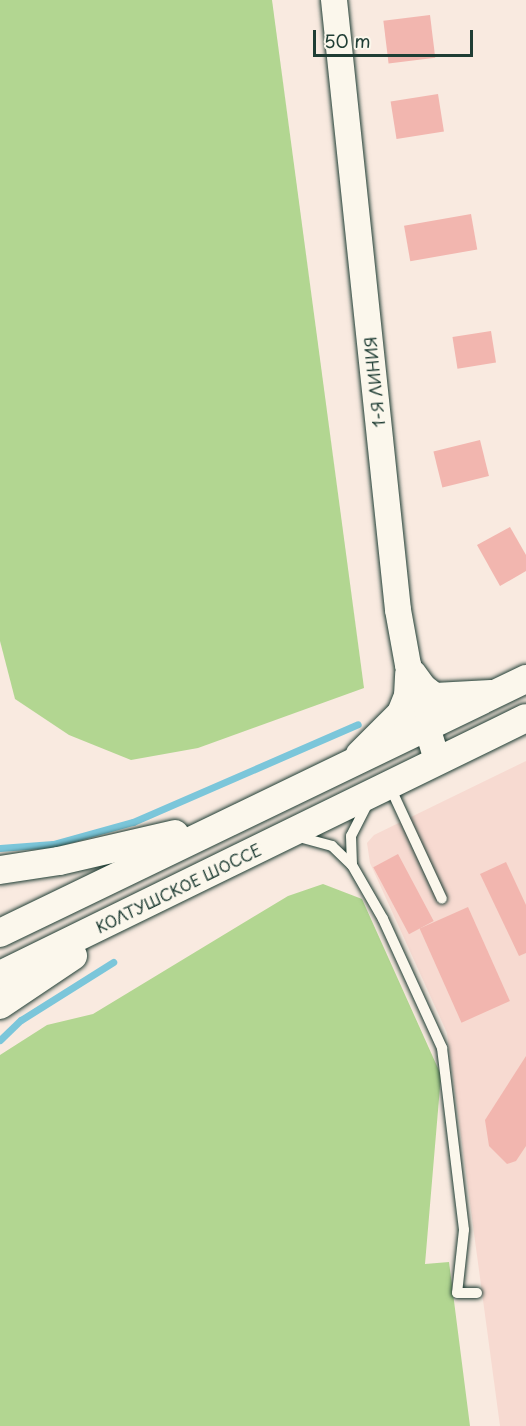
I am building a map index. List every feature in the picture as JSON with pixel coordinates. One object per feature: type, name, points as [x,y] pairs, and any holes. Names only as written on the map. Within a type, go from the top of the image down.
[{"type":"main road","points":[[0,933],[122,872],[526,679]]},
{"type":"main road","name":"КОЛТУШСКОЕ ШОССЕ","points":[[0,975],[526,718]]},
{"type":"main road","points":[[0,870],[59,861],[230,821]]},
{"type":"main road","points":[[0,911],[66,881],[122,872]]},
{"type":"main road","points":[[0,991],[152,902]]},
{"type":"main road","points":[[0,1005],[152,902]]},
{"type":"street","name":"1-Я ЛИНИЯ","points":[[334,0],[398,610],[408,665],[425,727],[437,760]]},
{"type":"street","points":[[408,665],[423,687],[435,696],[500,692]]},
{"type":"street","points":[[343,766],[400,713],[407,696],[408,665]]},
{"type":"lane","points":[[352,865],[351,836],[355,822],[374,791],[442,899]]},
{"type":"lane","points":[[285,834],[332,846],[352,865],[383,919],[442,1048],[464,1230],[457,1293],[477,1293]]},
{"type":"shaded area","points":[[526,761],[526,1426],[500,1426],[447,1033],[370,863],[367,843],[374,835]]},
{"type":"green space","points":[[0,0],[272,0],[364,688],[198,748],[131,760],[69,735],[15,699],[0,641]]},
{"type":"green space","points":[[323,884],[362,899],[441,1075],[425,1264],[449,1262],[470,1426],[0,1426],[0,1055],[47,1025],[93,1014],[288,896]]},
{"type":"building","points":[[430,15],[435,58],[389,63],[383,21]]},
{"type":"building","points":[[438,94],[444,132],[397,139],[391,102]]},
{"type":"building","points":[[471,214],[477,249],[410,261],[404,226]]},
{"type":"building","points":[[491,331],[496,363],[457,369],[452,337]]},
{"type":"building","points":[[480,440],[489,476],[442,488],[433,452]]},
{"type":"building","points":[[510,527],[526,555],[526,571],[500,586],[477,545]]},
{"type":"building","points":[[398,854],[434,921],[409,934],[373,867]]},
{"type":"building","points":[[506,862],[526,905],[526,953],[519,956],[480,874]]},
{"type":"building","points":[[468,907],[510,1001],[461,1023],[420,929]]},
{"type":"building","points":[[526,1056],[526,1146],[516,1161],[507,1164],[489,1146],[485,1120]]},
{"type":"waterway","points":[[0,848],[53,844],[133,822],[358,724]]},
{"type":"waterway","points":[[0,1040],[21,1020],[113,962]]}]
